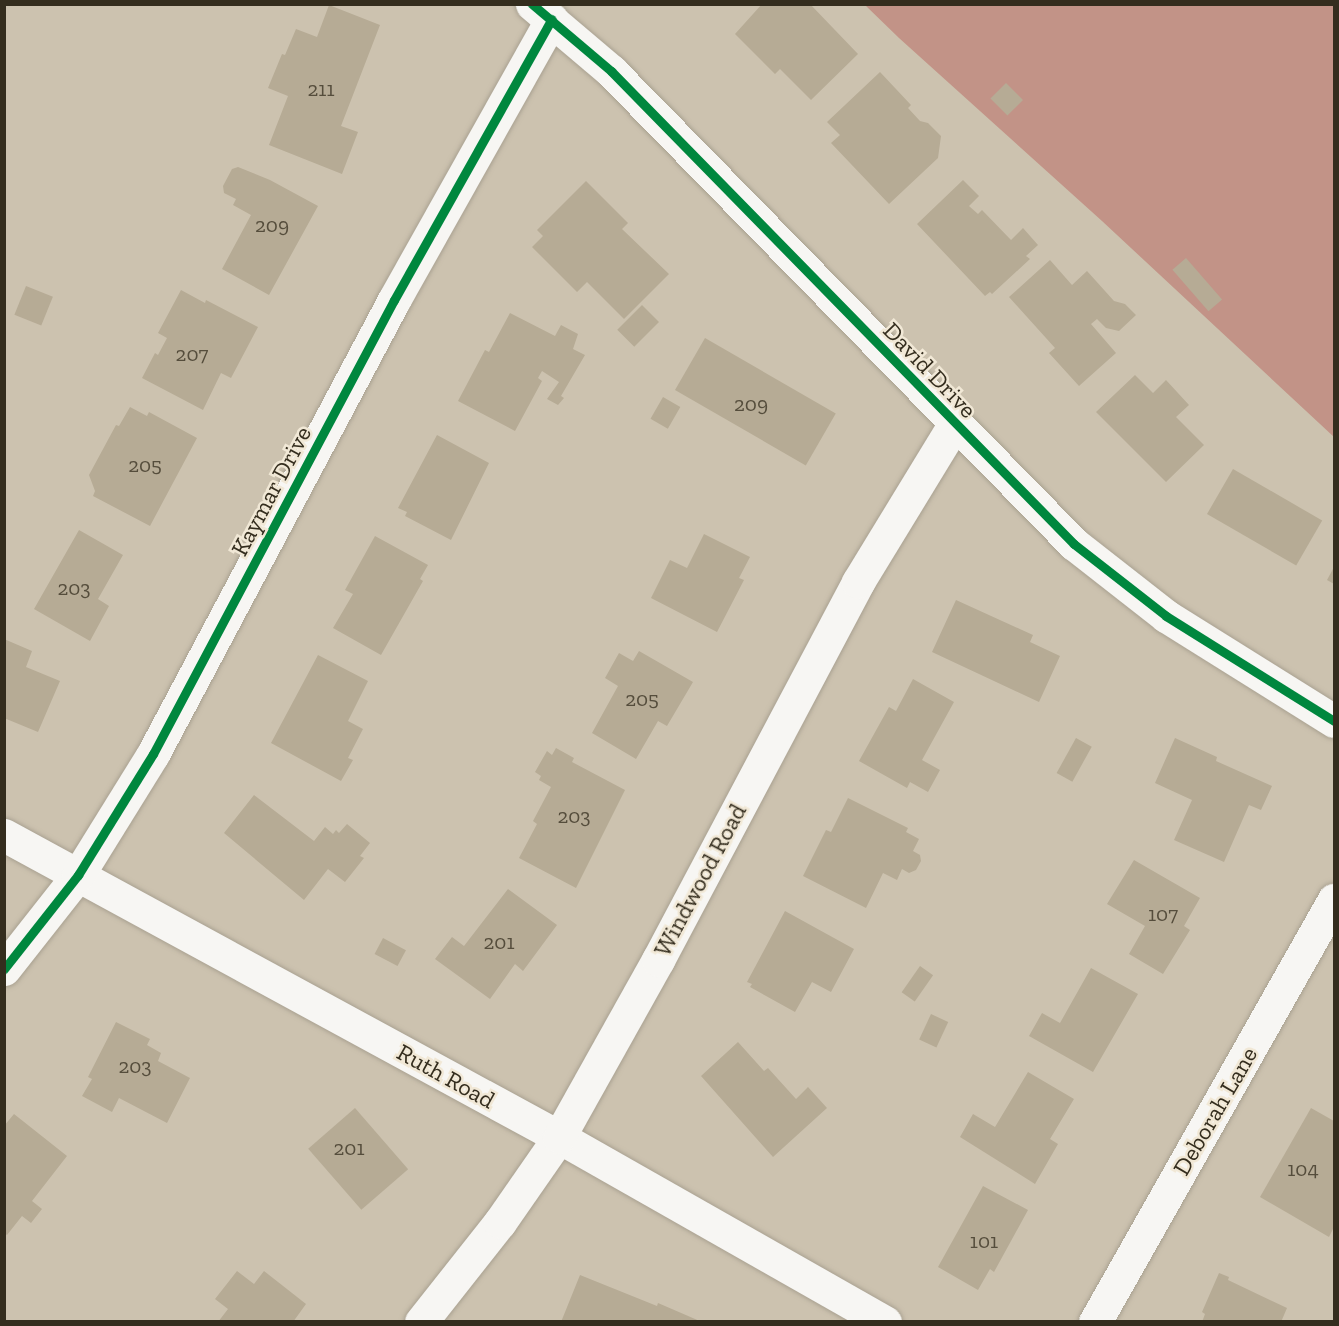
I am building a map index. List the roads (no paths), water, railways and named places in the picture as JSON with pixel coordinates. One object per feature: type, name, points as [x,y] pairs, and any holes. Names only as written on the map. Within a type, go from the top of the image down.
[{"type":"street","name":"David Drive","points":[[542,12],[611,71],[1074,544],[1166,616],[1335,721]]},
{"type":"street","name":"Kaymar Drive","points":[[4,969],[78,875],[153,754],[394,300],[542,12]]},
{"type":"street","name":"Windwood Road","points":[[422,1322],[500,1222],[559,1137],[658,960],[858,582],[955,423]]},
{"type":"street","name":"Ruth Road","points":[[4,835],[559,1137],[885,1322]]},
{"type":"street","name":"Deborah Lane","points":[[1095,1322],[1335,900]]}]
